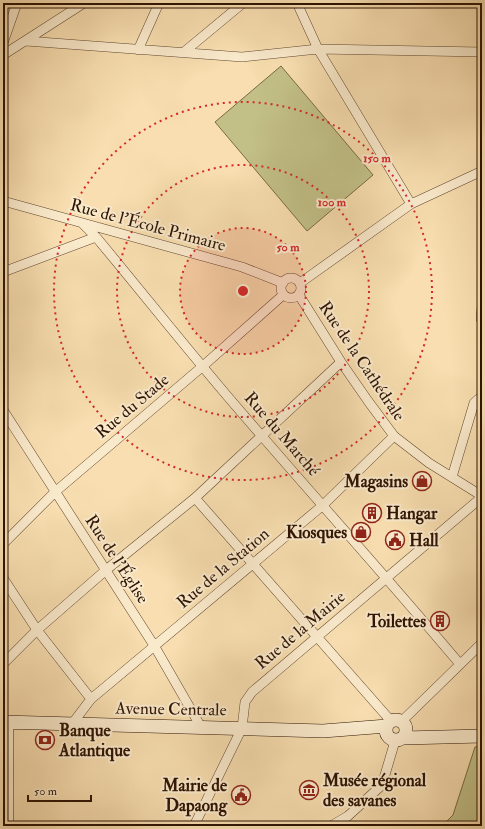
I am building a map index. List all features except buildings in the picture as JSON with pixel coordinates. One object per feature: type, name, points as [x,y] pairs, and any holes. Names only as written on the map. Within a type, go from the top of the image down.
[{"type":"main road","name":"Avenue Centrale","points":[[5,723],[338,731],[396,730],[442,737],[482,736]]},
{"type":"main road","points":[[5,723],[7,826]]},
{"type":"street","points":[[3,43],[18,3]]},
{"type":"street","points":[[3,55],[84,3]]},
{"type":"street","points":[[138,50],[159,3]]},
{"type":"street","points":[[184,52],[244,3]]},
{"type":"street","points":[[297,3],[318,49],[411,204]]},
{"type":"street","points":[[26,41],[242,57],[318,49],[482,52]]},
{"type":"street","points":[[300,283],[411,204],[482,171]]},
{"type":"street","name":"Rue de l'École Primaire","points":[[3,202],[242,267],[283,283]]},
{"type":"street","name":"Rue du Marché","points":[[82,223],[96,237],[261,435],[291,468],[322,506],[387,577],[459,663]]},
{"type":"street","points":[[3,272],[96,237]]},
{"type":"street","points":[[291,278],[300,283],[301,289],[299,295],[292,299],[283,295],[281,289],[283,283],[291,278]]},
{"type":"street","name":"Rue du Stade","points":[[3,544],[55,492],[203,366],[283,295]]},
{"type":"street","name":"Rue de la Cathédrale","points":[[299,295],[341,362],[394,436],[429,463],[482,496]]},
{"type":"street","points":[[481,319],[482,307]]},
{"type":"street","points":[[3,664],[37,630],[106,570],[195,498],[341,362]]},
{"type":"street","points":[[452,478],[474,403],[482,396]]},
{"type":"street","name":"Rue de l'Église","points":[[3,410],[155,647],[201,728]]},
{"type":"street","name":"Rue de la Station","points":[[72,724],[91,699],[322,506],[394,436]]},
{"type":"street","name":"Rue de la Mairie","points":[[194,826],[242,728],[245,702],[252,692],[482,496]]},
{"type":"street","points":[[195,498],[396,730]]},
{"type":"street","points":[[3,578],[37,630],[91,699]]},
{"type":"street","points":[[331,826],[348,816],[382,785],[396,730],[459,663],[482,643]]},
{"type":"shaded area","points":[[281,66],[373,175],[307,231],[215,122]]},
{"type":"shaded area","points":[[482,746],[482,826],[442,826],[453,815],[475,747]]},
{"type":"place","name":"Magasins","points":[[422,481]]},
{"type":"place","name":"Hangar","points":[[372,513]]},
{"type":"place","name":"Kiosques","points":[[361,532]]},
{"type":"place","name":"Hall","points":[[395,540]]},
{"type":"place","name":"Toilettes","points":[[440,621]]},
{"type":"place","name":"Banque Atlantique","points":[[45,740]]},
{"type":"place","name":"Musée régional des savanes","points":[[309,790]]},
{"type":"place","name":"Mairie de Dapaong","points":[[241,795]]}]
